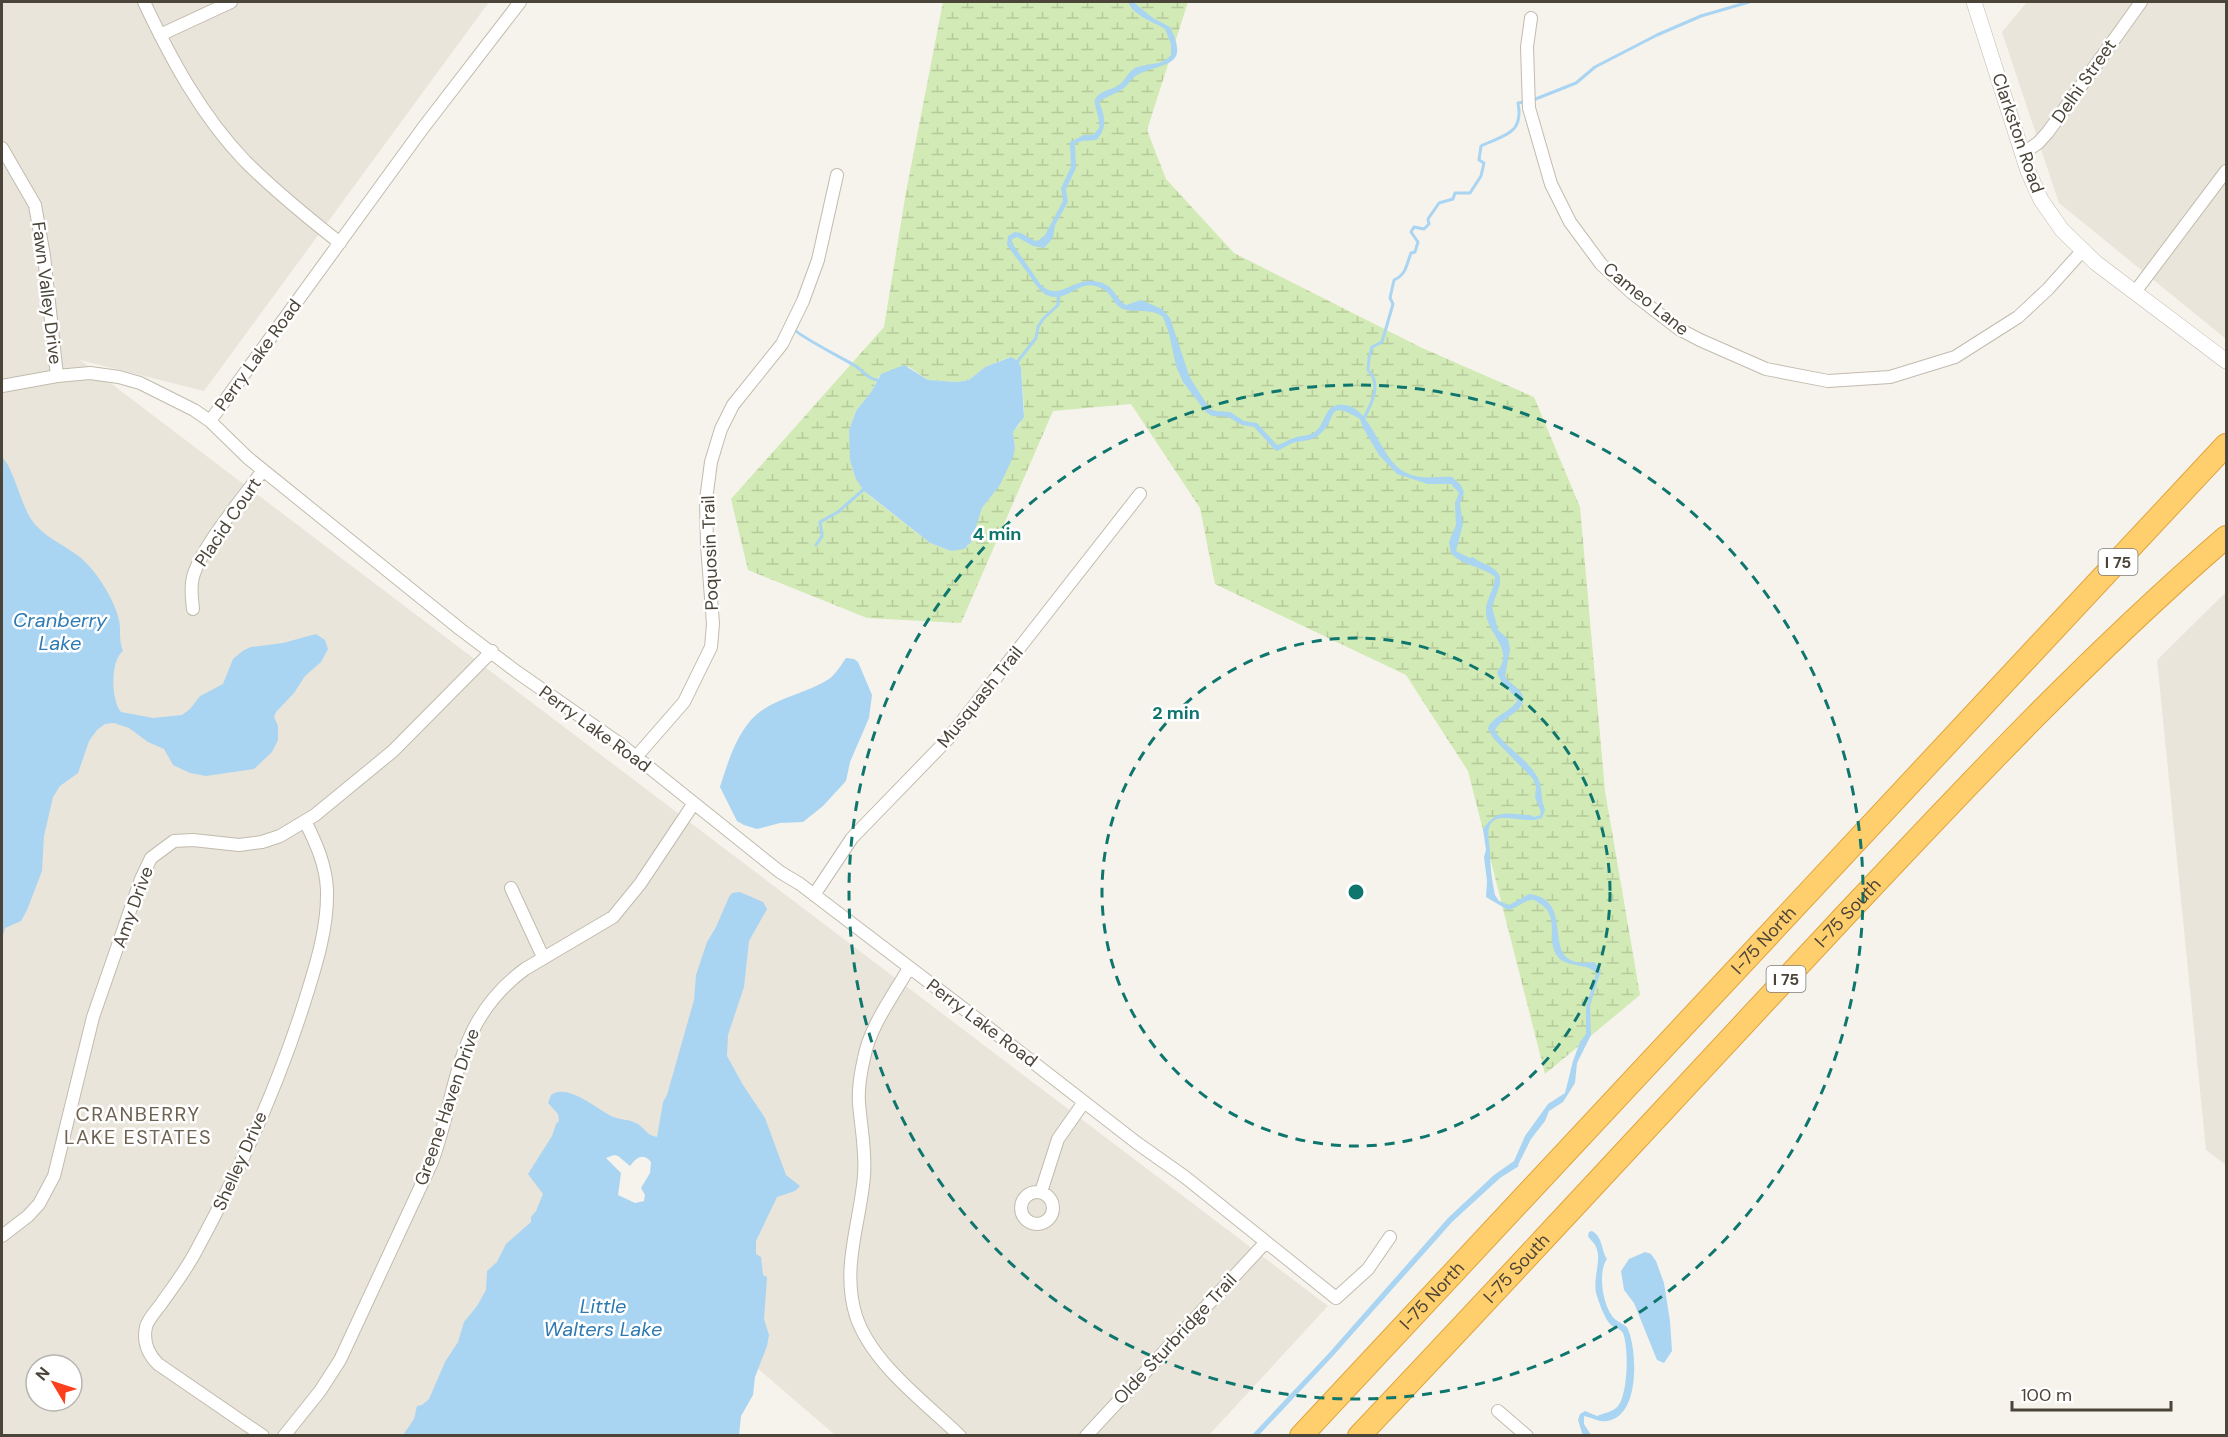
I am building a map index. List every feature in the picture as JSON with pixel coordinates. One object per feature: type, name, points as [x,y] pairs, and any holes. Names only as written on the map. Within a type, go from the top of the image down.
[{"type":"highway","name":"I-75 North","points":[[1301,1436],[2226,445]]},
{"type":"highway","name":"I-75 South","points":[[1359,1436],[1963,790],[2069,681],[2226,537]]},
{"type":"street","points":[[144,2],[160,35],[199,102],[244,160],[288,202],[340,243]]},
{"type":"street","points":[[160,35],[231,2]]},
{"type":"street","name":"Perry Lake Road","points":[[520,2],[423,128],[210,421],[228,441],[460,629],[636,757],[780,872],[814,895],[998,1034],[1192,1183],[1336,1298],[1368,1269],[1390,1237]]},
{"type":"street","name":"Clarkston Road","points":[[1974,2],[2022,154],[2041,200],[2062,230],[2135,292],[2226,361]]},
{"type":"street","name":"Delhi Street","points":[[2022,154],[2038,143],[2048,132],[2141,2]]},
{"type":"street","name":"Cameo Lane","points":[[1531,18],[1527,47],[1529,108],[1551,184],[1570,222],[1601,264],[1641,300],[1679,329],[1766,369],[1828,381],[1890,377],[1955,357],[2018,317],[2048,289],[2083,250]]},
{"type":"street","name":"Fawn Valley Drive","points":[[2,148],[35,205],[44,256],[57,376]]},
{"type":"street","points":[[2135,292],[2226,171]]},
{"type":"street","name":"Poquosin Trail","points":[[636,757],[684,702],[711,646],[713,624],[706,508],[711,462],[721,429],[733,405],[782,344],[803,300],[818,260],[837,175]]},
{"type":"street","points":[[2,386],[57,376],[90,373],[119,377],[140,383],[194,410],[210,421]]},
{"type":"street","name":"Placid Court","points":[[193,609],[191,594],[193,575],[207,547],[263,470]]},
{"type":"street","name":"Musquash Trail","points":[[814,895],[852,838],[956,730],[1140,494]]},
{"type":"street","name":"Amy Drive","points":[[2,1236],[28,1216],[39,1204],[54,1176],[93,1017],[141,879],[152,858],[174,841],[193,840],[239,844],[262,842],[280,836],[305,821],[351,787],[393,751],[492,651]]},
{"type":"street","name":"Greene Haven Drive","points":[[284,1436],[320,1391],[353,1336],[432,1162],[442,1134],[456,1076],[474,1026],[485,1008],[512,978],[543,957],[613,917],[624,906],[694,803]]},
{"type":"street","name":"Shelley Drive","points":[[263,1436],[158,1364],[150,1356],[147,1348],[146,1328],[193,1257],[216,1214],[258,1124],[304,1006],[320,954],[327,908],[327,888],[321,857],[305,821]]},
{"type":"street","points":[[511,888],[543,957]]},
{"type":"street","points":[[909,968],[884,1010],[864,1056],[859,1101],[865,1152],[864,1177],[849,1266],[851,1291],[856,1317],[872,1348],[889,1368],[960,1435]]},
{"type":"street","points":[[1041,1192],[1058,1139],[1084,1102]]},
{"type":"street","name":"Olde Sturbridge Trail","points":[[1086,1436],[1265,1243]]},
{"type":"street","points":[[1498,1410],[1527,1436]]},
{"type":"shaded area","name":"CRANBERRY LAKE ESTATES","points":[[2,2],[489,2],[204,391],[80,360],[1328,1306],[1209,1435],[835,1435],[672,1295],[583,1435],[2,1436]],"holes":[[[594,1127],[698,1167],[671,1294],[570,1173]]]},
{"type":"shaded area","points":[[2027,2],[2226,2],[2226,339],[2059,203],[2002,32]]},
{"type":"shaded area","points":[[2226,592],[2226,1165],[2206,1150],[2157,660]]},
{"type":"green space","points":[[943,2],[1188,2],[1147,130],[1166,179],[1234,253],[1420,347],[1534,397],[1580,507],[1605,791],[1640,995],[1545,1074],[1468,771],[1406,675],[1215,584],[1200,508],[1131,404],[1053,411],[961,623],[867,618],[748,570],[731,499],[884,327],[906,192]],"holes":[[[1010,357],[1018,361],[1021,367],[1024,411],[1020,424],[1013,432],[1015,447],[1000,485],[982,508],[968,546],[951,551],[930,543],[870,496],[855,477],[852,468],[849,430],[856,411],[871,392],[879,376],[909,367],[928,380],[957,382],[969,380],[985,367]]]},
{"type":"water","points":[[1128,2],[1133,2],[1153,18],[1170,27],[1176,41],[1175,57],[1171,62],[1137,75],[1124,88],[1099,102],[1104,117],[1104,127],[1096,140],[1081,141],[1075,144],[1076,168],[1066,189],[1068,202],[1055,225],[1053,238],[1044,248],[1033,246],[1017,237],[1012,239],[1012,243],[1041,285],[1047,290],[1060,290],[1094,281],[1110,288],[1126,305],[1141,300],[1162,309],[1170,318],[1190,378],[1210,409],[1230,412],[1244,421],[1257,423],[1277,445],[1313,433],[1319,428],[1327,412],[1333,406],[1349,406],[1358,411],[1366,420],[1394,464],[1403,471],[1421,477],[1452,477],[1460,484],[1464,492],[1460,504],[1463,524],[1456,551],[1491,567],[1500,576],[1500,584],[1492,607],[1498,630],[1509,643],[1510,650],[1505,676],[1522,694],[1523,700],[1518,710],[1501,723],[1495,731],[1534,771],[1540,782],[1545,810],[1542,818],[1527,820],[1501,818],[1491,823],[1488,837],[1495,895],[1499,901],[1509,905],[1529,894],[1544,899],[1553,908],[1560,946],[1565,956],[1576,962],[1594,962],[1601,970],[1590,1006],[1591,1035],[1577,1063],[1575,1083],[1563,1102],[1549,1111],[1545,1121],[1531,1139],[1519,1166],[1500,1178],[1452,1222],[1259,1435],[1252,1435],[1329,1353],[1448,1218],[1494,1175],[1514,1161],[1525,1136],[1548,1104],[1565,1093],[1573,1061],[1580,1042],[1586,1034],[1586,1008],[1596,973],[1588,968],[1567,963],[1558,957],[1554,951],[1550,917],[1542,905],[1535,900],[1508,910],[1486,897],[1484,857],[1486,850],[1483,829],[1498,815],[1509,813],[1534,817],[1540,815],[1541,812],[1535,797],[1536,787],[1533,779],[1494,739],[1488,729],[1493,721],[1517,701],[1497,672],[1502,664],[1502,650],[1486,614],[1495,577],[1461,561],[1451,553],[1449,542],[1456,525],[1455,503],[1459,493],[1451,484],[1428,484],[1397,474],[1379,455],[1360,419],[1349,413],[1336,411],[1325,429],[1316,437],[1276,451],[1254,427],[1242,425],[1228,417],[1212,416],[1206,412],[1183,382],[1176,366],[1163,317],[1148,311],[1123,309],[1106,291],[1091,285],[1057,297],[1046,295],[1037,287],[1007,245],[1008,236],[1015,232],[1035,241],[1045,235],[1063,201],[1061,188],[1071,167],[1070,142],[1084,135],[1093,135],[1099,128],[1095,102],[1097,97],[1119,85],[1135,68],[1159,63],[1171,55],[1171,44],[1165,29],[1139,15]]},
{"type":"water","points":[[1011,357],[1018,361],[1021,367],[1024,417],[1013,432],[1015,448],[1013,457],[1000,485],[982,508],[971,542],[964,549],[951,551],[930,543],[863,490],[855,477],[850,460],[849,430],[856,411],[881,374],[904,365],[928,380],[957,382],[969,380],[985,367]]},
{"type":"water","name":"Cranberry Lake","points":[[2,457],[10,469],[27,512],[35,525],[84,561],[99,578],[116,609],[123,651],[116,663],[113,681],[115,699],[121,712],[153,718],[182,715],[200,696],[223,684],[233,659],[251,647],[283,643],[316,634],[325,640],[328,649],[321,662],[305,676],[294,693],[276,712],[274,717],[278,726],[278,740],[272,752],[254,769],[206,776],[190,773],[173,765],[164,749],[148,742],[129,728],[114,723],[105,724],[97,730],[89,741],[78,773],[60,786],[53,797],[44,836],[42,871],[21,921],[5,928],[2,939]]},
{"type":"water","points":[[846,658],[858,662],[872,695],[869,718],[850,762],[846,781],[823,806],[803,822],[780,823],[757,829],[737,821],[720,787],[732,752],[745,727],[768,707],[829,679]]},
{"type":"water","name":"Little Walters Lake","points":[[740,892],[763,902],[767,909],[749,941],[744,987],[728,1035],[727,1056],[765,1118],[786,1175],[800,1186],[795,1191],[777,1197],[756,1241],[756,1254],[761,1257],[763,1275],[767,1277],[764,1319],[769,1335],[755,1377],[753,1395],[741,1416],[739,1435],[403,1435],[414,1419],[417,1406],[429,1399],[445,1362],[458,1342],[464,1322],[486,1290],[487,1271],[497,1262],[506,1244],[531,1222],[531,1217],[536,1211],[543,1194],[528,1174],[559,1121],[558,1114],[548,1103],[551,1095],[558,1092],[573,1094],[611,1116],[635,1122],[649,1134],[657,1137],[663,1102],[694,1000],[696,975],[707,942],[732,893]],"holes":[[[618,1156],[630,1166],[640,1157],[645,1157],[651,1162],[650,1173],[641,1188],[645,1195],[644,1201],[635,1203],[618,1195],[621,1173],[606,1158]]]},
{"type":"water","points":[[1592,1231],[1600,1240],[1607,1259],[1602,1273],[1605,1300],[1611,1315],[1628,1329],[1632,1342],[1634,1381],[1627,1406],[1620,1415],[1604,1421],[1584,1416],[1584,1424],[1591,1435],[1583,1436],[1578,1420],[1580,1414],[1585,1411],[1597,1416],[1616,1408],[1624,1391],[1627,1370],[1623,1333],[1612,1326],[1607,1319],[1596,1293],[1598,1252],[1588,1236]]},
{"type":"water","points":[[1645,1252],[1651,1254],[1656,1261],[1664,1283],[1672,1351],[1664,1363],[1657,1360],[1634,1303],[1624,1290],[1621,1271],[1629,1259]]},
{"type":"waterway","points":[[1533,100],[1576,83],[1595,67],[1657,35],[1701,16],[1749,2]]},
{"type":"waterway","points":[[1364,418],[1375,387],[1368,370],[1369,358],[1372,347],[1382,342],[1393,304],[1390,298],[1394,280],[1404,272],[1411,253],[1415,252],[1418,242],[1411,232],[1414,227],[1424,229],[1429,224],[1428,219],[1439,203],[1453,199],[1455,193],[1470,193],[1481,176],[1484,163],[1479,160],[1481,146],[1504,136],[1515,127],[1518,121],[1518,103],[1524,102]]},
{"type":"waterway","points":[[1018,361],[1036,338],[1038,327],[1043,319],[1058,305],[1059,296]]},
{"type":"waterway","points":[[797,326],[795,330],[798,333],[877,380]]},
{"type":"waterway","points":[[816,545],[822,536],[820,522],[838,512],[863,490]]},
{"type":"district","name":"CRANBERRY LAKE ESTATES","points":[[138,1126]]}]
